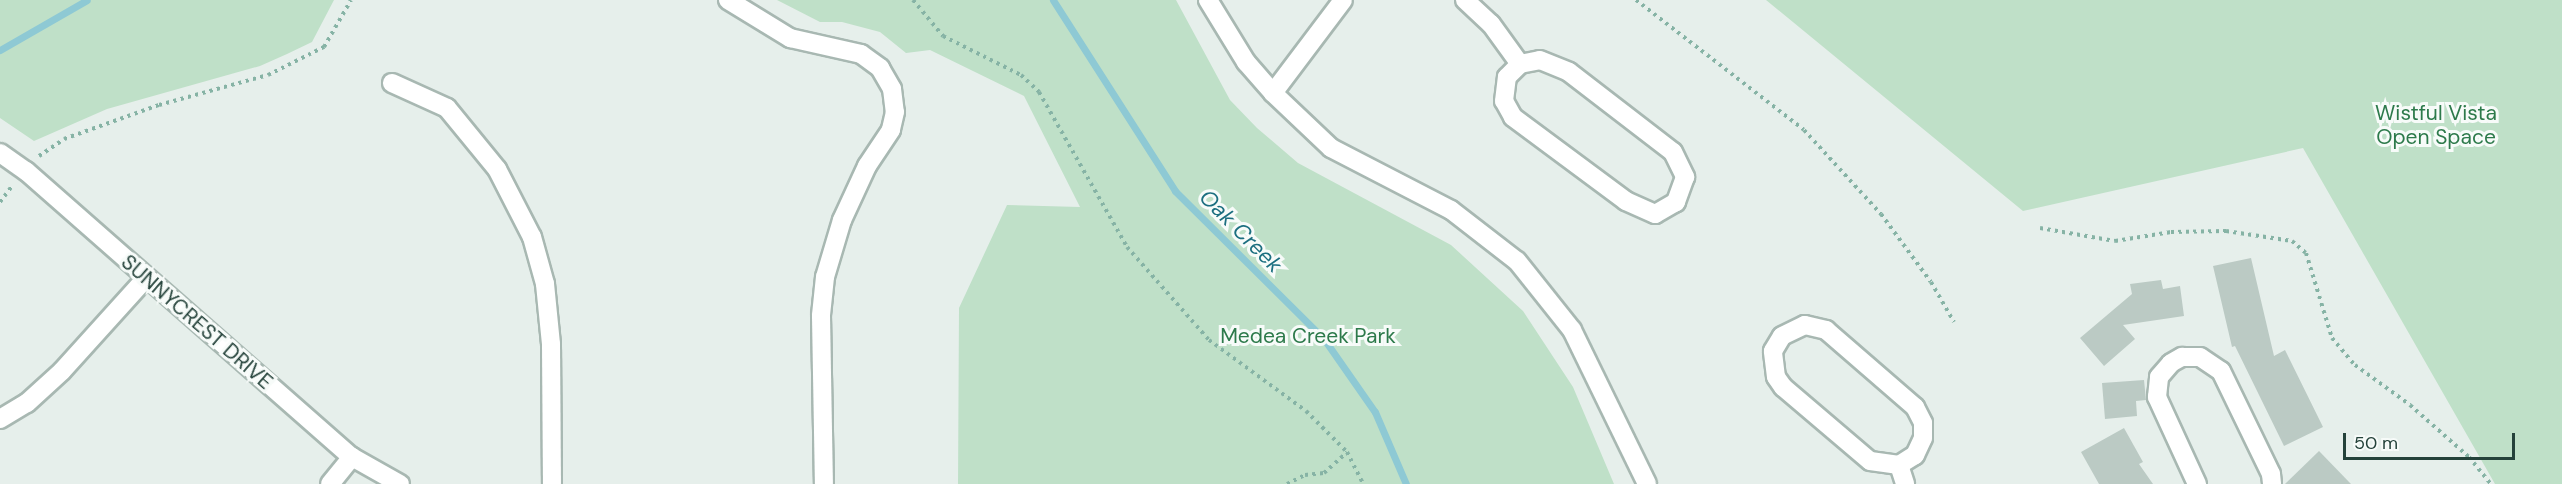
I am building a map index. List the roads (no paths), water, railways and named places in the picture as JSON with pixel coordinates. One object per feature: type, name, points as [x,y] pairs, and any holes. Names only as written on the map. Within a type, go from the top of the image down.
[{"type":"street","points":[[728,0],[790,38],[861,54],[880,68],[892,89],[895,112],[891,130],[867,165],[842,220],[825,277],[821,316],[824,484]]},
{"type":"street","points":[[1208,0],[1246,62],[1273,93],[1331,148],[1451,210],[1517,261],[1572,330],[1647,484]]},
{"type":"street","points":[[1273,93],[1343,0]]},
{"type":"street","points":[[1465,0],[1491,24],[1520,64]]},
{"type":"street","points":[[1540,60],[1569,72],[1673,152],[1685,177],[1676,202],[1655,214],[1626,201],[1513,117],[1504,101],[1503,89],[1507,77],[1520,64],[1540,60]]},
{"type":"street","points":[[392,82],[447,108],[497,169],[532,237],[545,284],[551,344],[552,484]]},
{"type":"street","name":"SUNNYCREST DRIVE","points":[[0,153],[26,171],[352,457],[400,484]]},
{"type":"street","points":[[0,419],[27,403],[62,371],[146,278]]},
{"type":"street","points":[[1805,326],[1826,330],[1915,407],[1923,423],[1923,438],[1915,455],[1899,465],[1870,462],[1783,387],[1772,363],[1773,351],[1782,336],[1805,326]]},
{"type":"street","points":[[2198,484],[2157,397],[2159,377],[2171,363],[2182,357],[2200,357],[2221,370],[2271,474],[2272,484]]},
{"type":"street","points":[[330,484],[352,457]]},
{"type":"street","points":[[1899,465],[1905,484]]},
{"type":"waterway","points":[[0,50],[87,0]]},
{"type":"waterway","name":"Oak Creek","points":[[1053,0],[1175,191],[1324,339],[1375,412],[1406,484]]},
{"type":"park label","name":"Wistful Vista Open Space","points":[[2436,125]]},
{"type":"park label","name":"Medea Creek Park","points":[[1308,336]]}]
